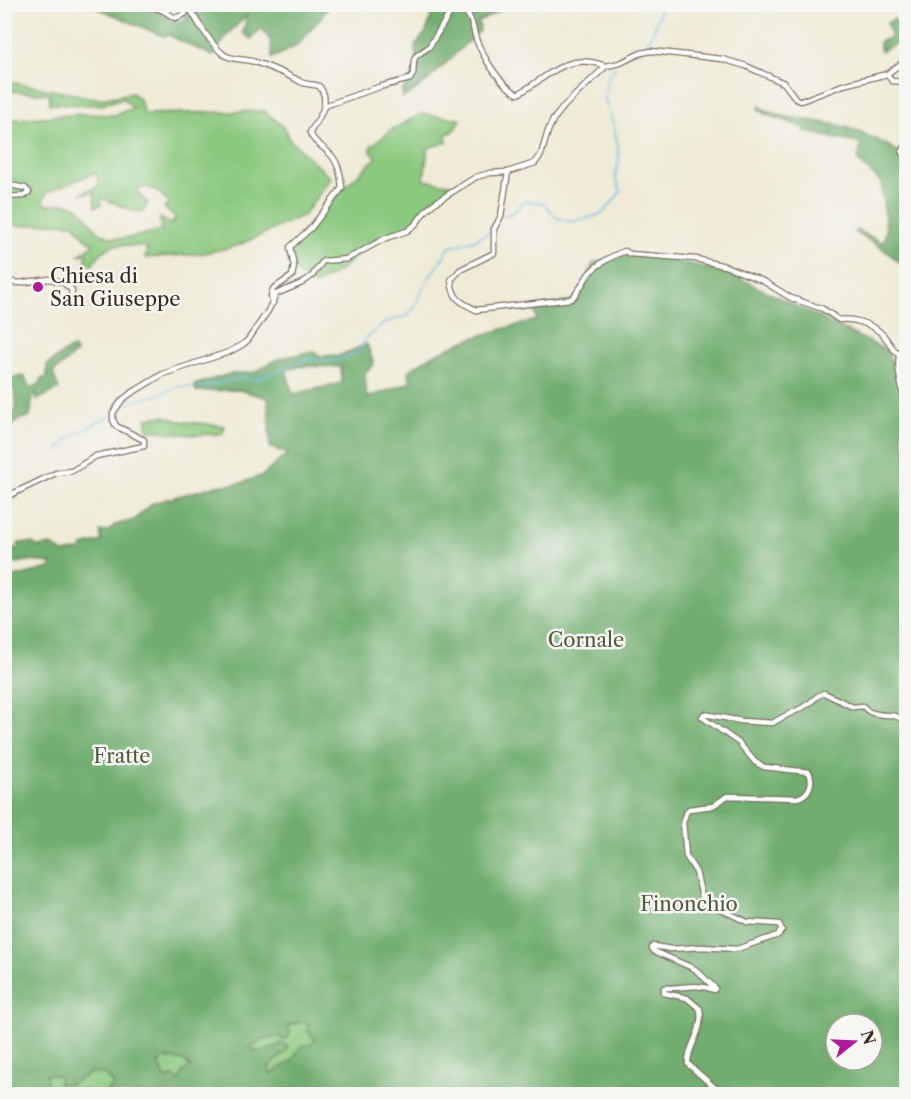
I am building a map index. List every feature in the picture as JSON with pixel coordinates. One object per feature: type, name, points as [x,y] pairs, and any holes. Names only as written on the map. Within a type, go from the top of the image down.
[{"type":"street","points":[[4,10],[8,4]]},
{"type":"street","points":[[144,4],[164,11],[175,18],[185,14],[186,4]]},
{"type":"street","points":[[186,4],[210,39],[225,55],[273,68],[296,77],[302,82],[319,86],[324,93],[324,105],[320,117],[310,132],[312,139],[333,157],[341,176],[342,189],[315,223],[290,247],[294,266],[292,276],[273,289],[271,296],[273,303]]},
{"type":"street","points":[[324,105],[410,79],[416,56],[429,47],[453,8],[456,7],[471,18],[479,45],[499,77],[518,94],[576,60],[586,60],[606,66],[620,63],[645,51],[722,59],[746,66],[784,82],[795,99],[801,101],[843,85],[887,74],[906,60]]},
{"type":"street","points":[[4,498],[56,473],[72,471],[96,456],[144,447],[144,440],[114,423],[113,413],[122,400],[163,374],[237,349],[248,340],[273,303],[276,294],[293,288],[312,276],[323,261],[347,259],[386,237],[406,231],[416,224],[433,204],[476,177],[508,172],[535,163],[541,155],[553,120],[565,105],[606,66]]},
{"type":"street","points":[[887,74],[892,81],[906,82]]},
{"type":"street","points":[[906,144],[902,153],[906,156]]},
{"type":"street","points":[[508,172],[501,216],[494,229],[494,254],[460,270],[451,280],[452,288],[465,306],[476,310],[571,299],[578,294],[585,280],[596,268],[625,251],[630,254],[696,259],[754,276],[791,298],[823,309],[839,320],[851,318],[875,329],[899,355]]},
{"type":"street","points":[[4,184],[25,188],[29,192],[24,196],[4,197]]},
{"type":"street","points":[[4,246],[8,266],[5,281],[18,283],[57,280],[72,290],[71,298]]},
{"type":"street","points":[[906,343],[899,355],[906,404]]},
{"type":"street","points":[[906,414],[903,430],[906,439]]},
{"type":"street","points":[[726,1095],[688,1064],[688,1056],[700,1025],[700,1009],[687,998],[664,993],[664,988],[688,985],[698,985],[714,990],[715,988],[695,969],[654,951],[652,948],[653,946],[671,949],[701,946],[737,949],[778,935],[782,930],[779,924],[747,922],[708,903],[702,897],[696,872],[686,856],[683,830],[686,813],[694,808],[713,806],[727,796],[797,798],[805,794],[812,780],[809,772],[764,767],[755,762],[739,743],[702,717],[704,714],[741,721],[773,723],[824,693],[853,707],[863,706],[869,712],[894,715],[902,718],[906,723]]},
{"type":"green space","points":[[90,5],[140,5],[140,7],[180,20],[187,14],[190,5],[331,5],[297,46],[272,58],[271,42],[262,28],[251,39],[243,33],[247,15],[228,34],[213,56],[168,35],[163,36]]},
{"type":"green space","points":[[494,5],[509,5],[479,22],[480,31],[434,75],[403,98],[402,91],[418,72],[415,46],[426,32],[433,10],[457,9],[471,18]]},
{"type":"green space","points":[[894,19],[903,29],[906,28],[906,52],[902,41],[881,51],[879,42],[891,37],[887,23]]},
{"type":"green space","points":[[5,81],[100,99],[132,93],[140,100],[144,114],[264,111],[284,127],[289,139],[331,178],[304,215],[237,246],[200,254],[145,258],[147,247],[122,245],[110,247],[104,251],[92,265],[85,263],[87,254],[79,255],[94,244],[85,238],[74,224],[51,223],[22,226],[14,225],[5,219],[5,120],[81,114],[114,115],[133,108],[122,98],[102,105],[49,104],[50,94],[5,89]],"holes":[[[95,173],[100,185],[80,194],[94,192],[95,207],[101,205],[101,198],[134,211],[143,212],[148,203],[138,193],[139,188],[144,187],[157,191],[163,196],[169,204],[164,208],[176,218],[171,224],[160,218],[161,230],[129,238],[116,238],[101,233],[85,214],[73,205],[62,203],[48,205],[43,201],[47,192]]]},
{"type":"green space","points":[[760,106],[775,114],[838,125],[856,131],[882,142],[906,157],[904,191],[906,192],[906,268],[882,248],[855,232],[857,230],[883,243],[886,231],[881,182],[858,161],[861,144],[805,132],[805,128],[764,113],[758,109]]},
{"type":"green space","points":[[421,114],[461,119],[453,132],[446,134],[447,142],[428,148],[424,180],[454,185],[427,205],[409,226],[367,244],[343,269],[315,285],[304,278],[294,268],[290,251],[345,187],[377,157],[371,152],[371,146],[393,129]]},
{"type":"green space","name":"Finonchio","points":[[623,254],[663,258],[729,273],[886,350],[895,370],[903,399],[902,438],[906,449],[906,1094],[101,1094],[110,1090],[114,1084],[104,1074],[91,1073],[69,1085],[58,1084],[60,1076],[46,1074],[49,1094],[5,1094],[5,583],[14,577],[50,568],[52,563],[28,561],[5,565],[5,547],[17,549],[19,543],[33,543],[38,547],[52,545],[63,553],[81,550],[83,546],[102,541],[100,532],[134,520],[153,503],[215,486],[241,483],[263,475],[288,453],[270,448],[268,398],[239,390],[196,391],[194,385],[229,374],[255,372],[278,359],[312,351],[321,356],[341,355],[367,344],[374,364],[365,373],[367,398],[411,382],[408,371],[438,352],[486,334],[537,320],[534,307],[578,300],[593,263]],"holes":[[[301,366],[341,367],[342,383],[293,394],[286,370]],[[302,1022],[309,1024],[307,1030],[315,1040],[309,1045],[301,1046],[292,1061],[271,1074],[268,1069],[288,1049],[287,1045],[281,1043],[274,1048],[254,1052],[249,1048],[262,1039],[280,1037],[283,1040],[288,1038],[291,1032],[287,1027]],[[165,1058],[184,1061],[191,1067],[183,1071],[179,1082],[174,1076],[166,1079],[158,1063]]]},
{"type":"green space","points":[[74,348],[76,353],[53,373],[59,389],[37,400],[36,393],[33,397],[30,417],[20,419],[12,426],[9,422],[15,411],[16,400],[9,378],[24,376],[30,388],[40,384],[41,379],[47,377],[47,365]]},
{"type":"green space","points":[[165,416],[179,421],[224,426],[223,434],[192,435],[147,430],[147,418]]},
{"type":"green space","points":[[302,1022],[309,1024],[316,1040],[292,1061],[271,1074],[268,1069],[283,1055],[281,1043],[265,1050],[256,1051],[248,1048],[262,1039],[280,1037],[284,1040],[288,1026]]},
{"type":"green space","points":[[165,1058],[184,1061],[191,1067],[179,1082],[166,1079],[158,1063]]},
{"type":"green space","points":[[45,1074],[61,1076],[104,1074],[114,1085],[103,1094],[95,1094],[86,1089],[68,1094],[49,1094]]},
{"type":"waterway","points":[[639,52],[651,36],[661,4]]},
{"type":"waterway","points":[[503,216],[513,213],[525,201],[538,202],[544,204],[557,218],[572,222],[599,215],[607,209],[621,191],[615,177],[619,160],[618,146],[604,96],[608,77],[616,67]]},
{"type":"waterway","points":[[118,411],[127,403],[158,395],[176,387],[204,387],[239,378],[259,379],[308,359],[336,361],[356,353],[362,348],[364,341],[384,323],[406,316],[414,309],[426,282],[450,247],[474,240],[492,231]]},
{"type":"waterway","points":[[58,451],[69,438],[110,416]]},
{"type":"place","name":"Chiesa di San Giuseppe","points":[[38,287]]},
{"type":"park label","name":"Cornale","points":[[586,640]]},
{"type":"park label","name":"Fratte","points":[[122,756]]}]
